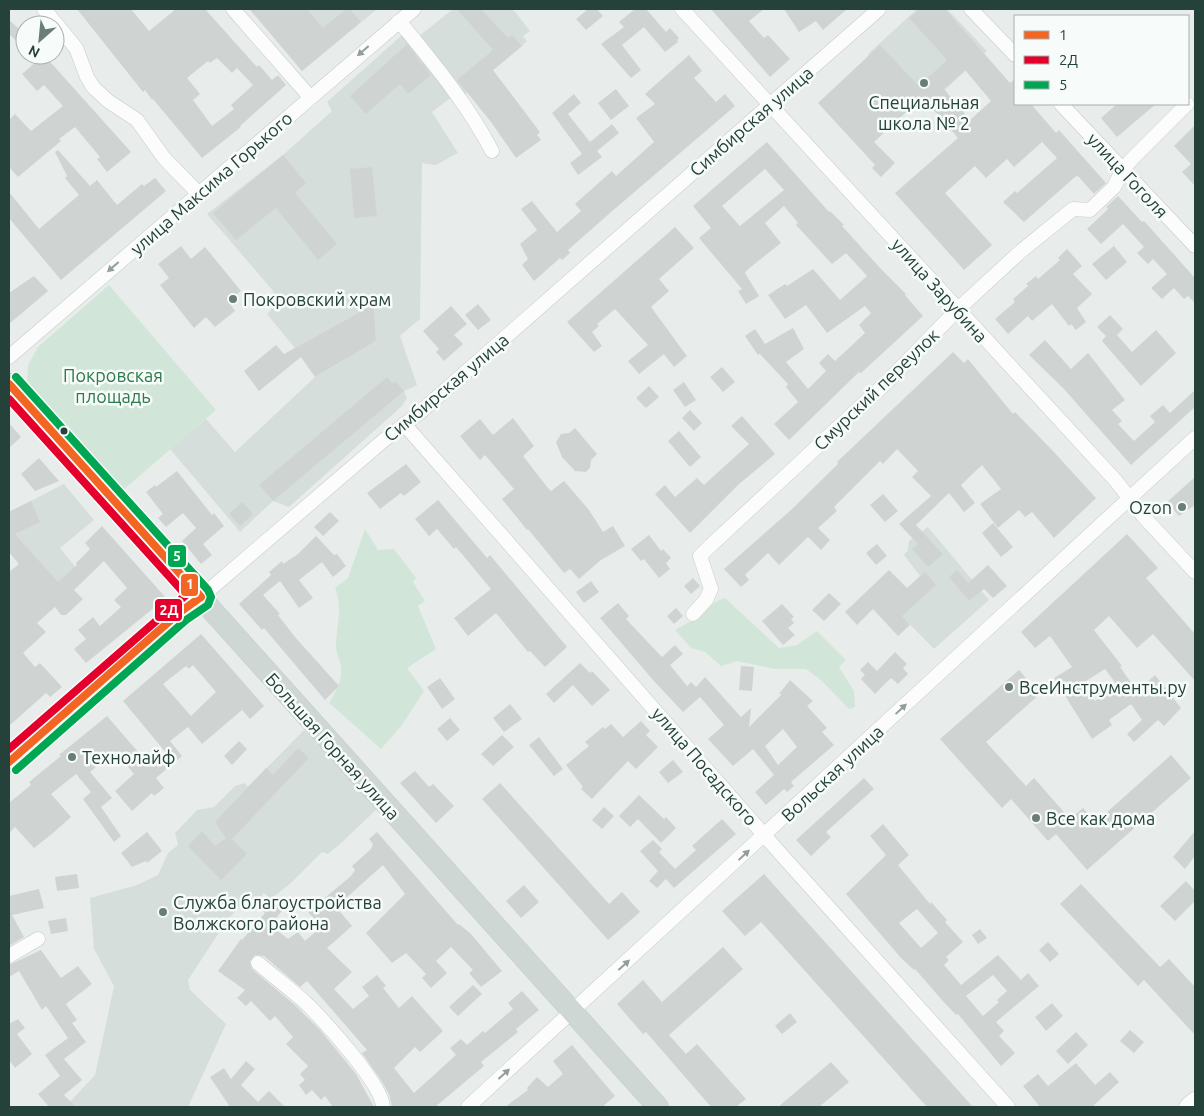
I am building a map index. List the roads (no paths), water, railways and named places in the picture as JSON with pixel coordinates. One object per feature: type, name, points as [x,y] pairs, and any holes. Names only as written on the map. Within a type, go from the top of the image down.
[{"type":"main road","name":"Большая Горная улица","points":[[9,384],[658,1107]]},
{"type":"main road","name":"Симбирская улица","points":[[9,762],[180,612],[201,597]]},
{"type":"street","points":[[44,9],[76,48],[86,77],[93,87],[108,101],[137,120],[164,158],[198,193]]},
{"type":"street","points":[[233,9],[310,97]]},
{"type":"street","name":"улица Максима Горького","points":[[9,357],[414,9]]},
{"type":"street","name":"улица Зарубина","points":[[682,9],[1116,481],[1195,572]]},
{"type":"street","name":"Симбирская улица","points":[[201,597],[284,524],[404,424],[879,9]]},
{"type":"street","points":[[971,9],[1014,54]]},
{"type":"street","points":[[399,21],[442,71],[477,121],[492,151]]},
{"type":"street","name":"улица Гоголя","points":[[1062,105],[1195,246]]},
{"type":"street","name":"Смурский переулок","points":[[693,614],[706,600],[711,589],[700,556],[887,382],[957,310],[1020,252],[1073,209],[1090,210],[1114,186],[1123,169],[1187,105]]},
{"type":"street","name":"улица Посадского","points":[[404,424],[764,835],[1008,1107]]},
{"type":"street","name":"Вольская улица","points":[[468,1107],[1195,438]]},
{"type":"street","points":[[9,956],[38,938]]},
{"type":"street","points":[[258,962],[308,1006],[345,1048],[379,1090],[383,1107]]},
{"type":"street","points":[[1188,1107],[1195,1101]]},
{"type":"place","name":"Специальная школа № 2","points":[[924,83]]},
{"type":"place","name":"Покровский храм","points":[[233,299]]},
{"type":"place","name":"Ozon","points":[[1182,507]]},
{"type":"place","name":"ВсеИнструменты.ру","points":[[1009,687]]},
{"type":"place","name":"Технолайф","points":[[72,757]]},
{"type":"place","name":"Все как дома","points":[[1036,818]]},
{"type":"place","name":"Служба благоустройства Волжского района","points":[[163,912]]},
{"type":"park label","name":"Покровская площадь","points":[[113,385]]}]
